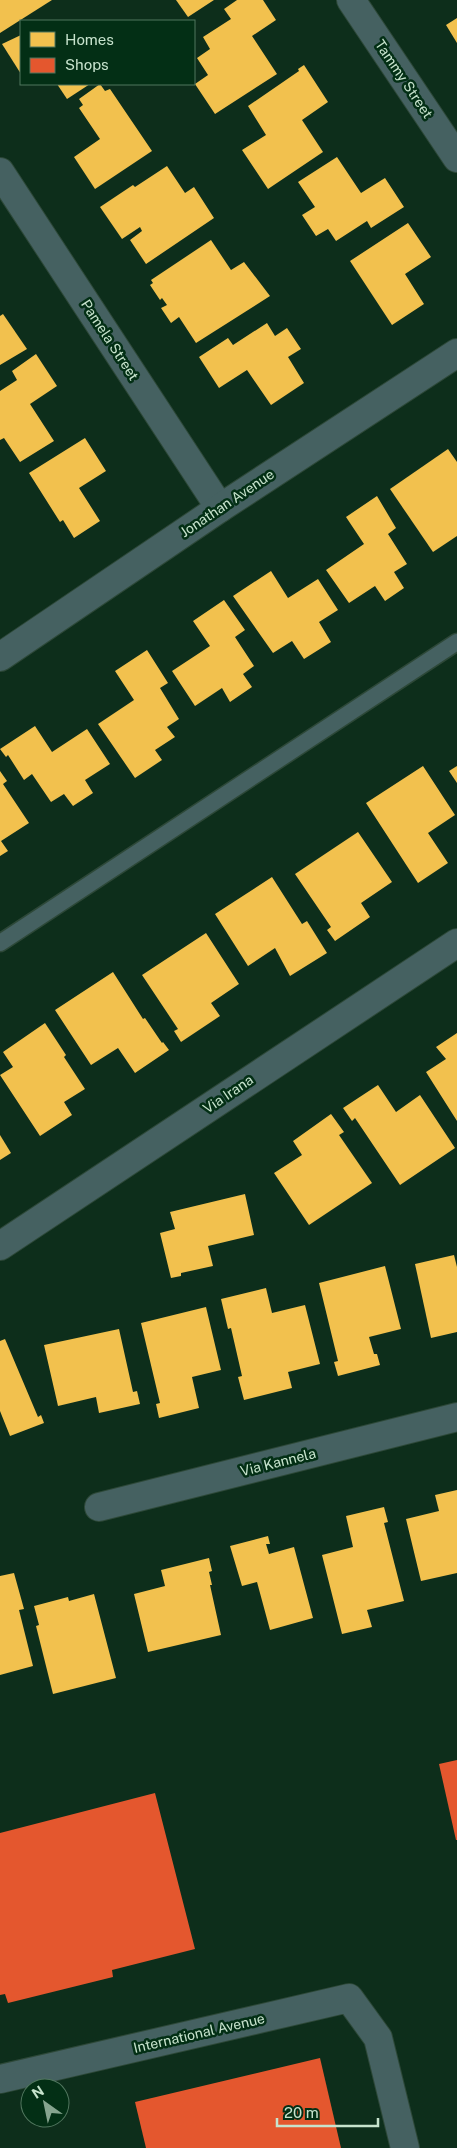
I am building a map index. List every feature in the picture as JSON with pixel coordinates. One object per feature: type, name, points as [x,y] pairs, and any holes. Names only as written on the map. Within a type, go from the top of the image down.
[{"type":"street","name":"Tammy Street","points":[[351,0],[457,158]]},
{"type":"street","name":"Pamela Street","points":[[0,172],[220,508]]},
{"type":"street","name":"Jonathan Avenue","points":[[0,657],[220,508],[457,353]]},
{"type":"street","name":"Via Irana","points":[[0,1246],[457,943]]},
{"type":"street","name":"Via Kannela","points":[[99,1507],[457,1417]]},
{"type":"street","name":"International Avenue","points":[[0,2079],[349,1998],[378,2038],[405,2148]]},
{"type":"lane","points":[[0,943],[457,642]]},
{"type":"building: Homes","points":[[0,0],[52,0],[20,20],[0,33]]},
{"type":"building: Homes","points":[[176,0],[214,0],[188,17]]},
{"type":"building: Homes","points":[[237,0],[263,0],[276,20],[252,36],[277,74],[215,114],[195,84],[208,75],[197,58],[210,49],[203,37],[231,19],[224,9]]},
{"type":"building: Homes","points":[[457,18],[457,43],[446,25]]},
{"type":"building: Homes","points":[[20,35],[20,72],[2,44]]},
{"type":"building: Homes","points":[[304,65],[328,102],[302,120],[323,152],[268,189],[242,150],[266,135],[248,106],[299,71],[298,69]]},
{"type":"building: Homes","points":[[58,85],[88,85],[67,99]]},
{"type":"building: Homes","points":[[99,85],[105,91],[110,89],[152,151],[95,189],[74,157],[100,139],[79,108],[83,105],[79,99]]},
{"type":"building: Homes","points":[[337,157],[361,193],[385,178],[404,207],[371,228],[367,221],[336,241],[328,229],[316,236],[302,215],[315,207],[298,182]]},
{"type":"building: Homes","points":[[167,166],[185,193],[194,187],[214,218],[146,264],[130,240],[142,231],[140,227],[122,239],[100,207],[133,185],[135,187]]},
{"type":"building: Homes","points":[[408,223],[431,257],[405,274],[424,304],[392,325],[350,261]]},
{"type":"building: Homes","points":[[211,240],[231,270],[244,262],[270,296],[196,343],[179,317],[171,323],[161,308],[167,305],[162,298],[160,300],[150,285],[153,283],[151,280]]},
{"type":"building: Homes","points":[[3,314],[27,349],[0,365],[0,316]]},
{"type":"building: Homes","points":[[267,323],[275,336],[287,328],[301,349],[288,357],[304,383],[271,405],[247,370],[219,388],[199,357],[228,338],[233,345]]},
{"type":"building: Homes","points":[[36,354],[57,386],[30,404],[54,441],[20,462],[4,438],[0,440],[0,391],[17,380],[12,371]]},
{"type":"building: Homes","points":[[85,438],[106,471],[79,488],[100,521],[74,538],[63,520],[60,522],[29,473]]},
{"type":"building: Homes","points":[[448,449],[457,462],[457,536],[433,552],[390,489]]},
{"type":"building: Homes","points":[[377,496],[396,528],[388,534],[407,564],[394,572],[404,588],[385,601],[375,586],[349,603],[326,570],[364,544],[346,517]]},
{"type":"building: Homes","points":[[271,571],[288,598],[318,579],[338,610],[319,622],[331,642],[304,659],[292,641],[273,653],[233,596]]},
{"type":"building: Homes","points":[[224,600],[245,630],[235,637],[254,666],[243,674],[252,687],[230,702],[222,688],[195,706],[172,671],[210,646],[193,621]]},
{"type":"building: Homes","points":[[147,650],[168,683],[160,688],[179,719],[167,727],[175,737],[155,750],[162,760],[135,778],[98,724],[134,700],[115,671]]},
{"type":"building: Homes","points":[[35,726],[52,752],[87,729],[110,764],[85,780],[93,793],[73,806],[64,794],[51,802],[32,774],[24,780],[8,755],[6,757],[0,749]]},
{"type":"building: Homes","points":[[423,766],[455,815],[428,833],[448,863],[418,883],[366,803]]},
{"type":"building: Homes","points":[[457,766],[457,783],[449,771]]},
{"type":"building: Homes","points":[[0,771],[7,781],[3,784],[29,823],[1,841],[8,851],[0,856]]},
{"type":"building: Homes","points":[[358,832],[392,882],[361,903],[370,917],[335,941],[327,930],[331,927],[295,874]]},
{"type":"building: Homes","points":[[272,877],[302,924],[307,921],[327,953],[290,976],[275,948],[248,966],[215,914]]},
{"type":"building: Homes","points":[[206,933],[239,984],[211,1003],[220,1016],[181,1042],[174,1031],[178,1029],[142,975]]},
{"type":"building: Homes","points":[[113,972],[143,1019],[145,1018],[169,1050],[135,1073],[118,1048],[91,1065],[55,1010]]},
{"type":"building: Homes","points":[[45,1023],[85,1089],[64,1102],[72,1115],[40,1136],[0,1075],[13,1067],[3,1052]]},
{"type":"building: Homes","points":[[457,1033],[457,1121],[426,1072],[446,1059],[436,1047]]},
{"type":"building: Homes","points":[[378,1085],[396,1112],[420,1095],[455,1148],[400,1185],[355,1118],[352,1121],[343,1108]]},
{"type":"building: Homes","points":[[331,1114],[344,1132],[339,1135],[372,1183],[309,1225],[274,1173],[302,1155],[293,1141]]},
{"type":"building: Homes","points":[[0,1135],[11,1153],[0,1160]]},
{"type":"building: Homes","points":[[245,1194],[254,1235],[208,1246],[213,1266],[181,1273],[181,1276],[171,1278],[160,1233],[175,1229],[170,1212]]},
{"type":"building: Homes","points":[[454,1255],[457,1267],[457,1332],[431,1338],[415,1264]]},
{"type":"building: Homes","points":[[385,1266],[401,1329],[369,1337],[374,1354],[377,1354],[380,1365],[338,1376],[334,1362],[338,1361],[319,1283]]},
{"type":"building: Homes","points":[[266,1288],[272,1313],[305,1305],[320,1364],[288,1372],[292,1388],[244,1400],[238,1377],[242,1376],[231,1328],[228,1329],[221,1299]]},
{"type":"building: Homes","points":[[206,1307],[221,1370],[192,1377],[199,1408],[159,1418],[156,1404],[160,1403],[141,1323]]},
{"type":"building: Homes","points":[[119,1329],[133,1392],[137,1391],[140,1404],[99,1413],[96,1397],[58,1406],[44,1345]]},
{"type":"building: Homes","points":[[5,1339],[38,1417],[41,1415],[44,1423],[10,1436],[0,1411],[0,1341]]},
{"type":"building: Homes","points":[[457,1490],[457,1573],[421,1581],[406,1519],[439,1511],[435,1495]]},
{"type":"building: Homes","points":[[384,1507],[388,1522],[384,1523],[404,1601],[367,1610],[372,1627],[342,1634],[322,1555],[353,1547],[346,1516]]},
{"type":"building: Homes","points":[[268,1536],[270,1544],[266,1544],[269,1554],[294,1547],[313,1618],[270,1630],[257,1582],[242,1586],[230,1546]]},
{"type":"building: Homes","points":[[209,1558],[212,1571],[209,1572],[212,1585],[210,1585],[221,1635],[148,1652],[134,1594],[165,1586],[161,1570]]},
{"type":"building: Homes","points":[[14,1573],[24,1609],[19,1610],[33,1666],[0,1675],[0,1576]]},
{"type":"building: Homes","points":[[94,1594],[116,1678],[53,1694],[36,1626],[39,1625],[34,1606],[68,1597],[69,1601]]},
{"type":"building: Shops","points":[[457,1760],[457,1840],[456,1840],[439,1764]]},
{"type":"building: Shops","points":[[155,1793],[195,1949],[112,1970],[113,1977],[8,2003],[5,1994],[0,1995],[0,1833]]},
{"type":"building: Shops","points":[[320,2058],[341,2148],[146,2148],[135,2102]]}]
